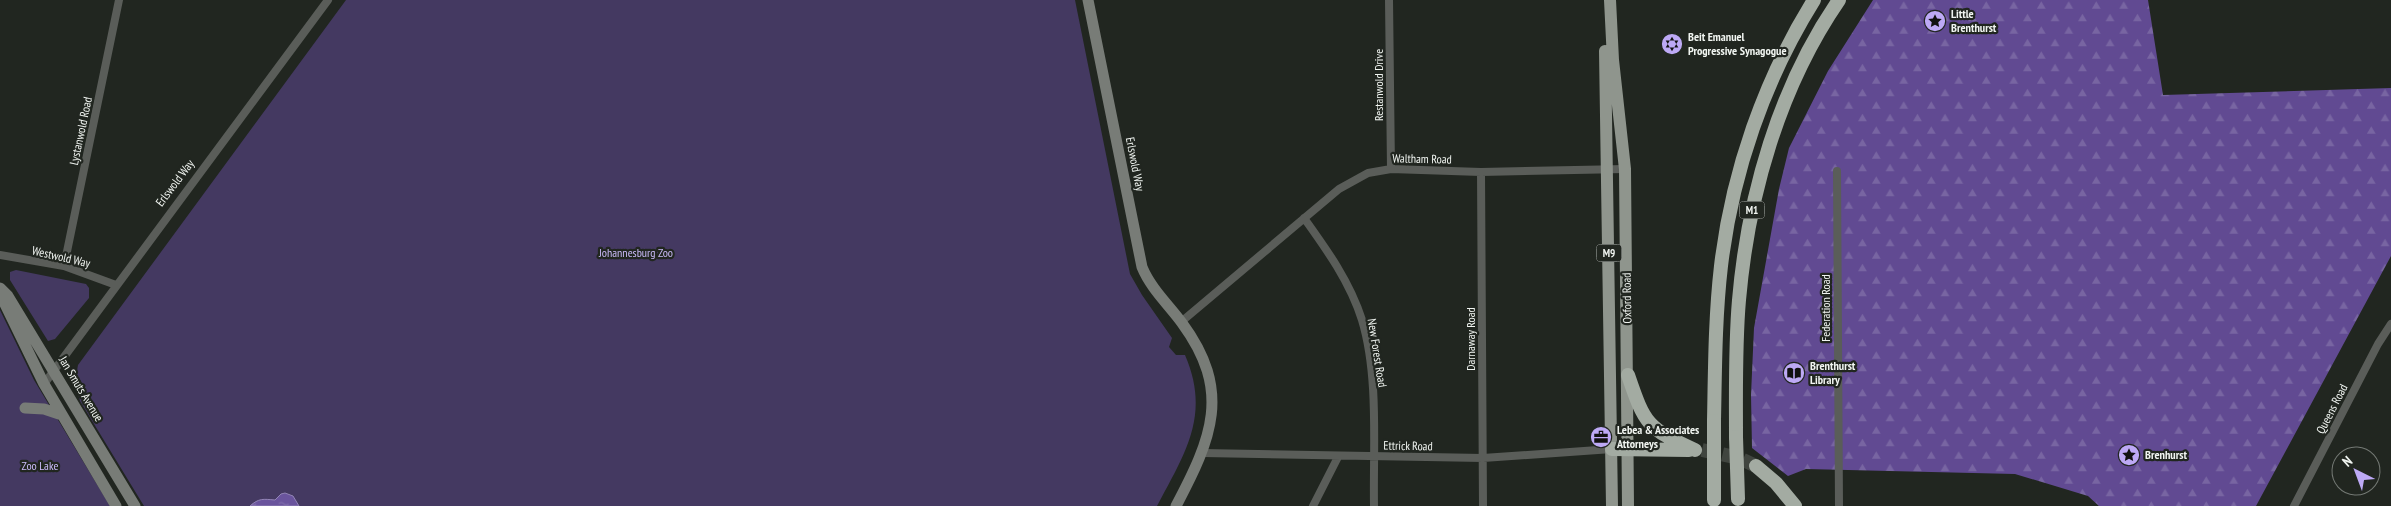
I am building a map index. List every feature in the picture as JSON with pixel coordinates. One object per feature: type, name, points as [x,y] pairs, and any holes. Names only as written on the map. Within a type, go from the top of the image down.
[{"type":"highway","name":"M1","points":[[1714,503],[1714,421],[1721,267],[1739,173],[1769,88],[1796,31],[1814,0]]},
{"type":"highway","name":"M1","points":[[1738,503],[1736,437],[1739,301],[1746,244],[1756,193],[1785,104],[1809,51],[1839,0]]},
{"type":"highway","points":[[1612,450],[1699,450],[1661,434],[1648,424],[1638,405],[1628,376]]},
{"type":"highway","points":[[1756,466],[1776,483],[1794,506]]},
{"type":"main road","name":"Erlswold Way","points":[[1088,0],[1142,267],[1149,281],[1181,322],[1200,352],[1211,386],[1212,412],[1203,453],[1176,506]]},
{"type":"main road","name":"Oxford Road","points":[[1604,0],[1612,506]]},
{"type":"main road","name":"Oxford Road","points":[[1610,0],[1613,60],[1625,169],[1628,506]]},
{"type":"main road","name":"Jan Smuts Avenue","points":[[0,288],[8,296],[54,370],[135,506]]},
{"type":"main road","points":[[0,294],[44,384],[116,506]]},
{"type":"main road","points":[[25,408],[44,409],[62,415]]},
{"type":"street","name":"Lystanwold Road","points":[[64,266],[119,0]]},
{"type":"street","name":"Erlswold Way","points":[[44,384],[328,0]]},
{"type":"street","name":"Restanwold Drive","points":[[1389,0],[1390,170]]},
{"type":"street","name":"Waltham Road","points":[[1181,322],[1304,218],[1350,182],[1368,173],[1390,170],[1481,172],[1625,169]]},
{"type":"street","name":"Federation Road","points":[[1837,170],[1839,506]]},
{"type":"street","name":"Darnaway Road","points":[[1481,172],[1483,506]]},
{"type":"street","name":"New Forest Road","points":[[1304,218],[1334,260],[1355,302],[1362,322],[1372,379],[1374,506]]},
{"type":"street","name":"Westwold Way","points":[[0,255],[64,266],[116,285]]},
{"type":"street","name":"Queens Road","points":[[2294,506],[2378,344],[2391,324]]},
{"type":"street","name":"Ettrick Road","points":[[1203,453],[1338,457],[1483,458],[1612,450]]},
{"type":"street","points":[[1313,506],[1338,457]]},
{"type":"green space","name":"Johannesburg Zoo","points":[[346,0],[1075,0],[1130,274],[1172,338],[1169,347],[1176,355],[1185,355],[1196,396],[1195,415],[1185,451],[1157,506],[144,506],[80,401],[75,382],[78,365]]},
{"type":"green space","points":[[1873,0],[2148,0],[2163,95],[2391,88],[2391,256],[2256,506],[2099,506],[2088,496],[2015,474],[1806,469],[1788,476],[1752,448],[1751,395],[1754,328],[1779,189],[1789,148],[1828,71]]},
{"type":"green space","points":[[16,270],[86,284],[89,288],[89,298],[55,339],[48,341],[10,280],[10,272]]},
{"type":"green space","name":"Zoo Lake","points":[[0,310],[34,380],[110,506],[0,506]]},
{"type":"water","points":[[285,493],[293,496],[299,506],[250,506],[261,500],[275,500]]},
{"type":"tunnel","points":[[1702,450],[1739,458],[1756,466]]},
{"type":"place","name":"Little Brenthurst","points":[[1935,21]]},
{"type":"place","name":"Beit Emanuel Progressive Synagogue","points":[[1672,44]]},
{"type":"place","name":"Brenthurst Library","points":[[1794,373]]},
{"type":"place","name":"Lebea & Associates Attorneys","points":[[1601,437]]},
{"type":"place","name":"Brenhurst","points":[[2129,455]]}]
